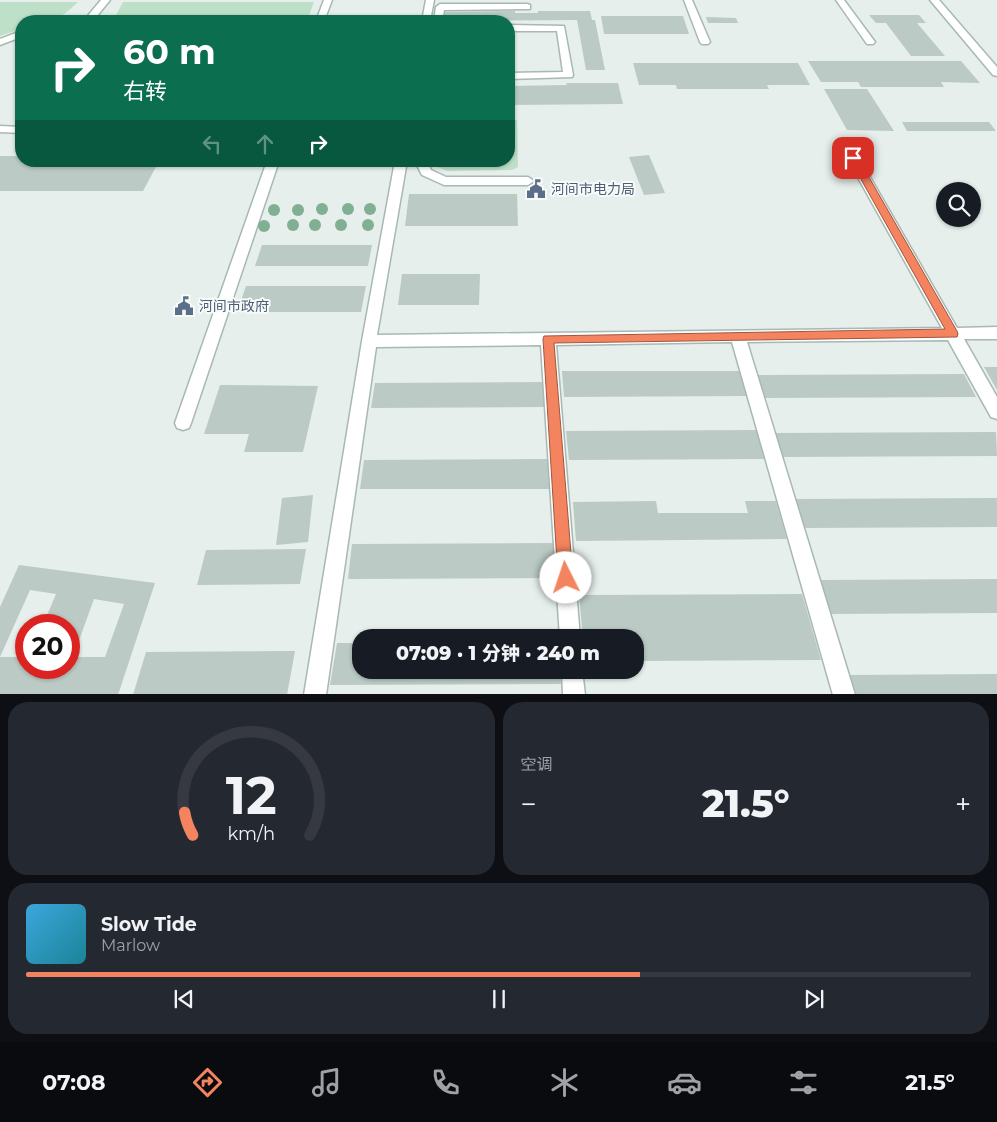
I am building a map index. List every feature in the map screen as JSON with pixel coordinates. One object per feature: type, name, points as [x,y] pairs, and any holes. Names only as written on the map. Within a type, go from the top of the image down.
[{"type":"street","points":[[90,15],[106,0]]},
{"type":"street","points":[[322,15],[328,0]]},
{"type":"street","points":[[427,15],[430,0]]},
{"type":"street","points":[[688,0],[705,42]]},
{"type":"street","points":[[840,0],[870,42]]},
{"type":"street","points":[[934,0],[997,73]]},
{"type":"street","points":[[439,15],[440,6],[528,14],[561,28],[568,75],[515,76]]},
{"type":"street","points":[[515,24],[528,14]]},
{"type":"street","points":[[0,42],[15,36]]},
{"type":"street","points":[[0,130],[15,130]]},
{"type":"street","points":[[853,158],[997,412]]},
{"type":"street","points":[[184,422],[270,167]]},
{"type":"street","points":[[315,694],[368,341],[400,167]]},
{"type":"street","points":[[424,167],[426,172],[444,180],[528,181]]},
{"type":"street","points":[[368,341],[997,333]]},
{"type":"street","points":[[738,336],[844,694]]},
{"type":"street","points":[[548,339],[569,629]]},
{"type":"street","points":[[573,679],[574,694]]},
{"type":"green space","points":[[0,2],[78,2],[62,15],[15,15],[15,31],[0,36]]},
{"type":"green space","points":[[123,2],[314,2],[309,15],[116,15]]},
{"type":"green space","points":[[515,120],[517,120],[518,167],[512,170],[447,171],[438,167],[515,167]]},
{"type":"building","points":[[515,11],[515,13],[538,13],[538,11],[590,11],[592,20],[595,20],[605,70],[586,70],[577,20],[515,20],[515,15],[443,15],[443,12]]},
{"type":"building","points":[[869,15],[919,15],[926,23],[917,23],[945,56],[911,56],[886,23],[876,23]]},
{"type":"building","points":[[601,16],[683,16],[689,34],[604,34]]},
{"type":"building","points":[[706,17],[736,18],[738,23],[708,23]]},
{"type":"building","points":[[808,61],[961,61],[980,83],[941,82],[944,87],[861,87],[858,82],[821,82]]},
{"type":"building","points":[[633,63],[798,63],[810,85],[767,85],[769,89],[677,89],[676,85],[639,85]]},
{"type":"building","points":[[566,83],[618,83],[623,104],[515,105],[515,86],[567,85]]},
{"type":"building","points":[[824,89],[867,89],[894,131],[847,130]]},
{"type":"building","points":[[902,122],[989,122],[996,131],[907,131]]},
{"type":"building","points":[[649,155],[665,193],[644,195],[629,157]]},
{"type":"building","points":[[0,156],[15,156],[15,167],[156,167],[143,191],[0,191]]},
{"type":"building","points":[[409,194],[517,194],[518,226],[405,226]]},
{"type":"building","points":[[262,245],[372,245],[368,266],[255,266]]},
{"type":"building","points":[[402,274],[480,274],[479,305],[398,305]]},
{"type":"building","points":[[246,286],[366,286],[361,312],[237,312]]},
{"type":"building","points":[[984,367],[997,367],[997,390]]},
{"type":"building","points":[[562,371],[740,371],[748,396],[564,397]]},
{"type":"building","points":[[964,374],[976,397],[763,398],[756,375]]},
{"type":"building","points":[[544,382],[546,407],[371,408],[375,383]]},
{"type":"building","points":[[220,385],[318,386],[303,452],[244,452],[249,434],[204,434]]},
{"type":"building","points":[[757,430],[765,459],[569,460],[566,431]]},
{"type":"building","points":[[996,432],[997,456],[782,457],[774,433]]},
{"type":"building","points":[[550,459],[551,489],[360,489],[364,460]]},
{"type":"building","points":[[313,495],[308,542],[276,545],[282,498]]},
{"type":"building","points":[[997,498],[997,527],[803,528],[795,499]]},
{"type":"building","points":[[656,501],[658,513],[748,513],[745,501],[776,501],[787,539],[576,541],[573,502]]},
{"type":"building","points":[[555,543],[557,578],[348,579],[352,544]]},
{"type":"building","points":[[306,549],[300,584],[197,585],[206,550]]},
{"type":"building","points":[[19,565],[155,583],[118,694],[0,694],[0,657],[0,607]]},
{"type":"building","points":[[997,579],[997,613],[830,614],[820,580]]},
{"type":"building","points":[[802,594],[821,660],[644,661],[644,629],[582,629],[579,595]]},
{"type":"building","points":[[337,643],[352,643],[352,679],[561,679],[561,684],[330,685]]},
{"type":"building","points":[[295,651],[287,694],[133,694],[146,652]]},
{"type":"building","points":[[997,674],[997,694],[855,694],[849,675]]},
{"type":"place","name":"河间市电力局","points":[[536,189]]},
{"type":"place","name":"河间市政府","points":[[184,306]]},
{"type":"route","points":[[566,578],[548,339],[953,334],[853,158]]}]
